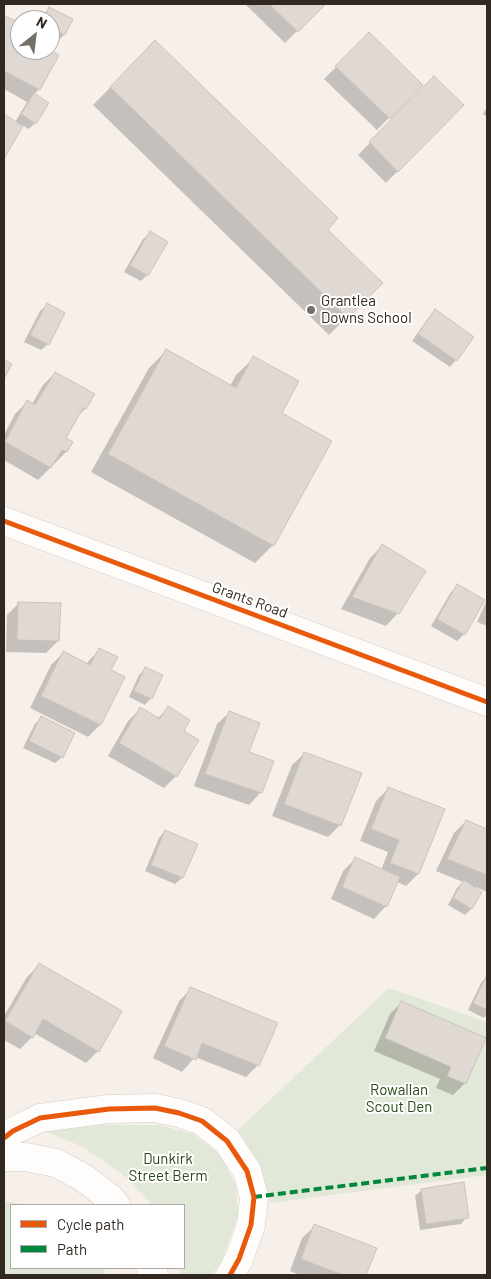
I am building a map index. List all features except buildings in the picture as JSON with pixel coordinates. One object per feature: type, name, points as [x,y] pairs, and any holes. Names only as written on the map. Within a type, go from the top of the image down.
[{"type":"street","name":"Grants Road","points":[[4,521],[487,702]]},
{"type":"street","points":[[4,1138],[13,1131],[40,1118],[109,1109],[155,1108],[180,1113],[202,1121],[227,1141],[232,1148],[247,1171],[254,1197],[252,1225],[239,1259],[230,1275]]},
{"type":"street","points":[[4,1157],[26,1157],[56,1163],[84,1178],[115,1204]]},
{"type":"green space","name":"Rowallan Scout Den","points":[[389,988],[487,1022],[487,1175],[270,1203],[258,1162],[238,1130]]},
{"type":"green space","name":"Dunkirk Street Berm","points":[[106,1125],[159,1125],[193,1134],[220,1154],[236,1186],[238,1216],[221,1262],[212,1275],[182,1275],[180,1269],[185,1269],[185,1204],[150,1204],[121,1173],[83,1147],[42,1130]]},
{"type":"green space","points":[[4,1201],[23,1204],[10,1204],[10,1269],[103,1269],[106,1275],[4,1275]]},
{"type":"marked path","points":[[254,1197],[487,1168]]},
{"type":"cycle path","points":[[4,521],[487,702]]},
{"type":"cycle path","points":[[4,1138],[13,1131],[40,1118],[109,1109],[155,1108],[179,1113],[202,1121],[227,1141],[247,1171],[254,1197],[251,1225],[239,1259],[230,1275]]},
{"type":"place","name":"Grantlea Downs School","points":[[311,310]]}]
